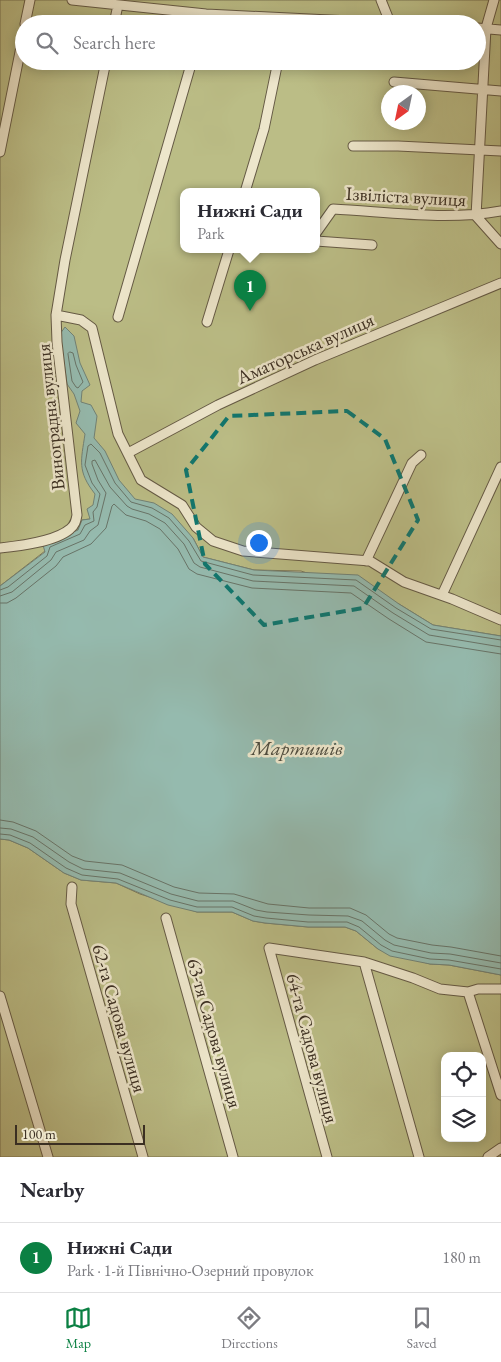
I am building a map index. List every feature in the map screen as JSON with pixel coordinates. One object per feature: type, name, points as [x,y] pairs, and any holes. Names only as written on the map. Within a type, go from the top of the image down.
[{"type":"street","points":[[27,15],[30,0]]},
{"type":"street","points":[[72,0],[218,15]]},
{"type":"street","points":[[381,0],[387,15]]},
{"type":"street","points":[[486,19],[494,0]]},
{"type":"street","points":[[116,15],[118,5]]},
{"type":"street","points":[[486,28],[501,30]]},
{"type":"street","points":[[0,152],[16,70]]},
{"type":"street","name":"Виноградна вулиця","points":[[0,548],[56,538],[75,524],[77,515],[57,342],[56,315],[65,260],[104,70]]},
{"type":"street","points":[[118,317],[189,70]]},
{"type":"street","points":[[247,188],[264,129],[276,70]]},
{"type":"street","points":[[483,70],[476,216],[501,244]]},
{"type":"street","points":[[394,82],[501,91]]},
{"type":"street","points":[[353,146],[398,146],[501,151]]},
{"type":"street","name":"Ізвіліста вулиця","points":[[320,227],[333,209],[476,216]]},
{"type":"street","points":[[476,216],[501,211]]},
{"type":"street","points":[[320,241],[372,244]]},
{"type":"street","points":[[207,322],[228,253]]},
{"type":"street","name":"Аматорська вулиця","points":[[128,453],[218,405],[306,364],[501,283]]},
{"type":"street","points":[[56,315],[81,320],[92,328],[118,434],[142,480],[182,505],[196,527],[213,540],[243,551],[370,561],[404,582],[442,595],[501,620]]},
{"type":"street","points":[[366,561],[412,463],[421,454]]},
{"type":"street","points":[[442,595],[501,467]]},
{"type":"street","name":"62-га Садова вулиця","points":[[72,887],[71,904],[143,1157]]},
{"type":"street","name":"63-тя Садова вулиця","points":[[166,918],[234,1157]]},
{"type":"street","name":"64-та Садова вулиця","points":[[327,1157],[269,948],[364,962]]},
{"type":"street","points":[[364,962],[440,989],[468,992],[478,989],[501,989]]},
{"type":"street","points":[[364,962],[419,1157]]},
{"type":"street","points":[[468,992],[501,1095]]},
{"type":"street","points":[[0,996],[48,1157]]},
{"type":"street","points":[[488,1157],[501,1148]]},
{"type":"highlighted area","points":[[347,411],[385,439],[418,520],[363,608],[264,625],[205,564],[186,470],[229,416]]},
{"type":"green space","points":[[0,0],[501,0],[501,636],[433,625],[399,604],[301,571],[254,570],[203,557],[193,538],[90,519],[82,520],[78,530],[51,542],[45,551],[0,586]]},
{"type":"green space","points":[[0,839],[9,840],[28,848],[64,873],[81,880],[116,883],[140,894],[197,912],[232,912],[253,921],[265,923],[308,927],[345,927],[356,931],[378,949],[430,964],[449,965],[501,975],[501,1157],[0,1157]]},
{"type":"water","name":"Мартишів","points":[[65,327],[74,336],[80,363],[90,385],[82,391],[81,402],[91,405],[97,416],[94,438],[105,451],[119,480],[135,499],[154,503],[172,514],[193,538],[203,557],[254,570],[358,575],[433,625],[501,636],[501,975],[390,956],[356,931],[345,927],[308,927],[265,923],[253,921],[232,912],[197,912],[168,905],[116,883],[81,880],[64,873],[28,848],[9,840],[0,839],[0,586],[45,552],[43,545],[78,530],[82,520],[90,519],[87,509],[93,505],[95,494],[85,479],[83,472],[82,459],[85,434],[76,423],[80,411],[74,394],[67,384],[60,334]]},
{"type":"place","name":"Нижні Сади","points":[[250,311]]}]
